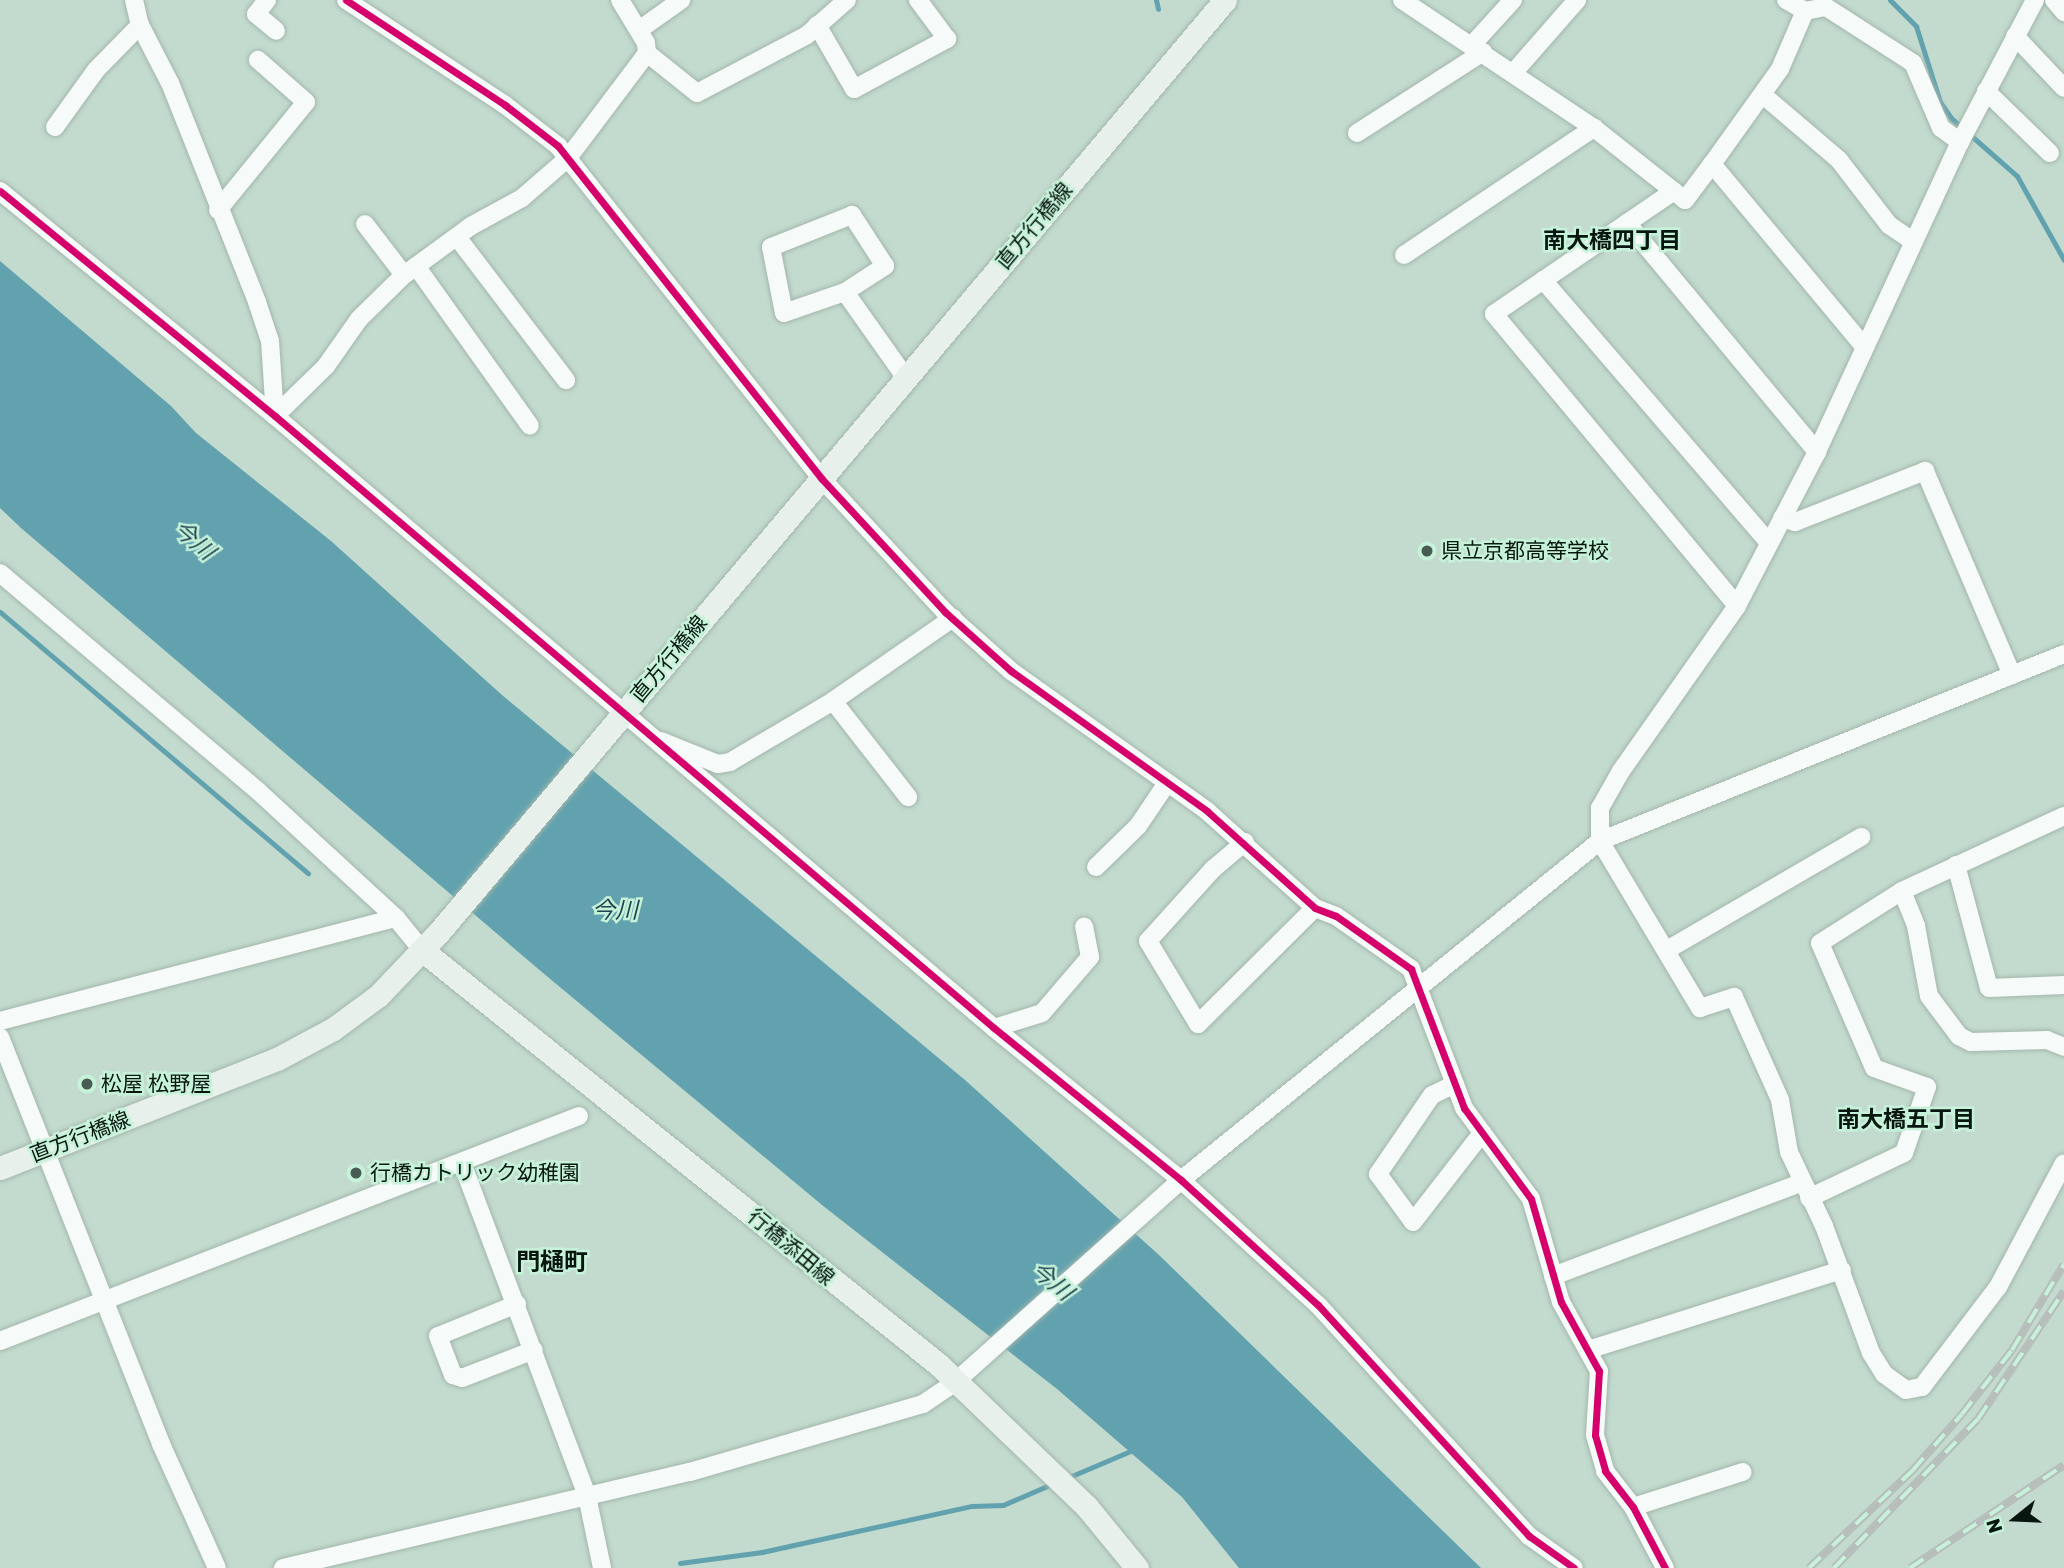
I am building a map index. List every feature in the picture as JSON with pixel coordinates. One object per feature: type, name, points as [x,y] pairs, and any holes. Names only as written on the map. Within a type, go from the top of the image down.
[{"type":"main road","name":"直方行橋線","points":[[0,1168],[277,1059],[333,1029],[378,996],[439,932],[1225,0]]},
{"type":"main road","name":"行橋添田線","points":[[422,950],[939,1366],[1087,1507],[1137,1568]]},
{"type":"street","points":[[134,0],[140,25],[170,83],[271,341],[275,416]]},
{"type":"street","points":[[267,0],[256,15],[276,31]]},
{"type":"street","points":[[346,0],[505,105],[568,158],[821,478],[953,618],[1011,671],[1245,842],[1315,908],[1336,916],[1411,969],[1421,989],[1464,1108],[1531,1199],[1561,1302],[1591,1349],[1599,1371],[1595,1435],[1605,1471],[1633,1507],[1665,1568]]},
{"type":"street","points":[[620,0],[639,30],[647,53],[697,93],[817,25],[847,0]]},
{"type":"street","points":[[639,30],[681,0]]},
{"type":"street","points":[[817,25],[854,89],[947,39],[918,0]]},
{"type":"street","points":[[1402,0],[1514,72],[1594,128],[1685,200],[1763,94],[1805,11]]},
{"type":"street","points":[[1357,133],[1477,48],[1513,0]]},
{"type":"street","points":[[1514,72],[1577,0]]},
{"type":"street","points":[[1786,0],[1805,11],[1826,7],[1913,62],[1941,128],[1960,142]]},
{"type":"street","points":[[2035,0],[1960,142],[1863,345],[1816,452],[1737,606],[1621,771],[1600,808],[1600,841],[1700,1008],[1734,996],[1780,1100],[1789,1152],[1842,1270],[1871,1353],[1884,1374],[1906,1390],[1923,1387],[1998,1287],[2064,1163]]},
{"type":"street","points":[[2054,0],[2064,12]]},
{"type":"street","points":[[55,127],[96,70],[140,25]]},
{"type":"street","points":[[2015,36],[2064,88]]},
{"type":"street","points":[[275,416],[326,366],[359,319],[410,270],[457,237],[522,198],[568,158],[647,53]]},
{"type":"street","points":[[218,210],[306,102],[258,60]]},
{"type":"street","points":[[1986,91],[2050,153]]},
{"type":"street","points":[[1763,94],[1839,160],[1889,225],[1913,241]]},
{"type":"street","points":[[1404,255],[1594,128]]},
{"type":"street","points":[[1712,164],[1863,345]]},
{"type":"street","points":[[0,191],[275,416],[618,718],[654,740],[994,1028],[1181,1180],[1318,1304],[1529,1536],[1574,1568]]},
{"type":"street","points":[[1674,191],[1494,314],[1737,606]]},
{"type":"street","points":[[852,215],[884,266],[845,292],[784,313],[771,247],[852,215]]},
{"type":"street","points":[[1627,223],[1816,452]]},
{"type":"street","points":[[365,224],[410,270],[530,426]]},
{"type":"street","points":[[457,237],[566,380]]},
{"type":"street","points":[[1543,280],[1769,543]]},
{"type":"street","points":[[845,292],[906,378]]},
{"type":"street","points":[[1782,518],[1795,522],[1926,471],[2012,675]]},
{"type":"street","points":[[0,573],[258,791],[396,918],[422,950]]},
{"type":"street","points":[[654,740],[671,742],[722,764],[833,701],[953,618]]},
{"type":"street","points":[[283,1568],[690,1472],[923,1404],[954,1383],[1181,1180],[1421,989],[1600,841],[2064,654]]},
{"type":"street","points":[[833,701],[908,797]]},
{"type":"street","points":[[1096,867],[1138,825],[1167,783]]},
{"type":"street","points":[[1553,1276],[1805,1191],[1903,1153],[1927,1087],[1874,1068],[1820,943],[1902,891],[2064,816]]},
{"type":"street","points":[[1667,950],[1861,837]]},
{"type":"street","points":[[1245,842],[1213,869],[1148,941],[1198,1024],[1315,908]]},
{"type":"street","points":[[1956,865],[1989,988],[2064,985]]},
{"type":"street","points":[[1902,891],[1916,926],[1929,996],[1959,1036],[1971,1042],[2047,1040],[2064,1047]]},
{"type":"street","points":[[0,1021],[396,918]]},
{"type":"street","points":[[994,1028],[1042,1013],[1090,957],[1084,927]]},
{"type":"street","points":[[0,1037],[105,1302],[217,1568]]},
{"type":"street","points":[[1455,1084],[1432,1095],[1378,1174],[1413,1222],[1482,1133]]},
{"type":"street","points":[[0,1342],[579,1116]]},
{"type":"street","points":[[462,1163],[587,1496],[602,1568]]},
{"type":"street","points":[[1591,1349],[1842,1270]]},
{"type":"street","points":[[517,1304],[438,1336],[453,1375],[462,1378],[534,1350]]},
{"type":"street","points":[[1633,1507],[1743,1472]]},
{"type":"water","name":"今川","points":[[0,261],[171,406],[196,433],[331,541],[502,695],[965,1080],[1159,1255],[1481,1568],[1239,1568],[1182,1497],[1057,1389],[822,1205],[543,973],[21,528],[0,508]]},
{"type":"waterway","points":[[1156,0],[1158,9]]},
{"type":"waterway","points":[[1890,0],[1916,26],[1940,102],[1951,118],[2017,176],[2064,260]]},
{"type":"waterway","points":[[0,612],[308,873]]},
{"type":"waterway","points":[[1067,1478],[1135,1449]]},
{"type":"waterway","points":[[680,1563],[762,1552],[972,1506],[1003,1505],[1054,1483]]},
{"type":"railway","points":[[1809,1568],[1913,1470],[1962,1414],[2012,1350],[2064,1264]]},
{"type":"railway","points":[[1834,1568],[1978,1419],[2064,1291]]},
{"type":"railway","points":[[1910,1568],[2064,1465]]},
{"type":"cycle path","points":[[346,0],[505,105],[558,146],[821,478],[945,612],[1011,671],[1207,811],[1315,908],[1336,916],[1411,969],[1464,1108],[1531,1199],[1561,1302],[1599,1371],[1595,1435],[1605,1471],[1633,1507],[1665,1568]]},
{"type":"cycle path","points":[[0,191],[275,416],[994,1028],[1181,1180],[1318,1305],[1529,1536],[1574,1568]]},
{"type":"place","name":"県立京都高等学校","points":[[1427,551]]},
{"type":"place","name":"松屋 松野屋","points":[[87,1084]]},
{"type":"place","name":"行橋カトリック幼稚園","points":[[356,1173]]},
{"type":"district","name":"南大橋四丁目","points":[[1612,240]]},
{"type":"district","name":"南大橋五丁目","points":[[1906,1119]]},
{"type":"district","name":"門樋町","points":[[552,1263]]}]
